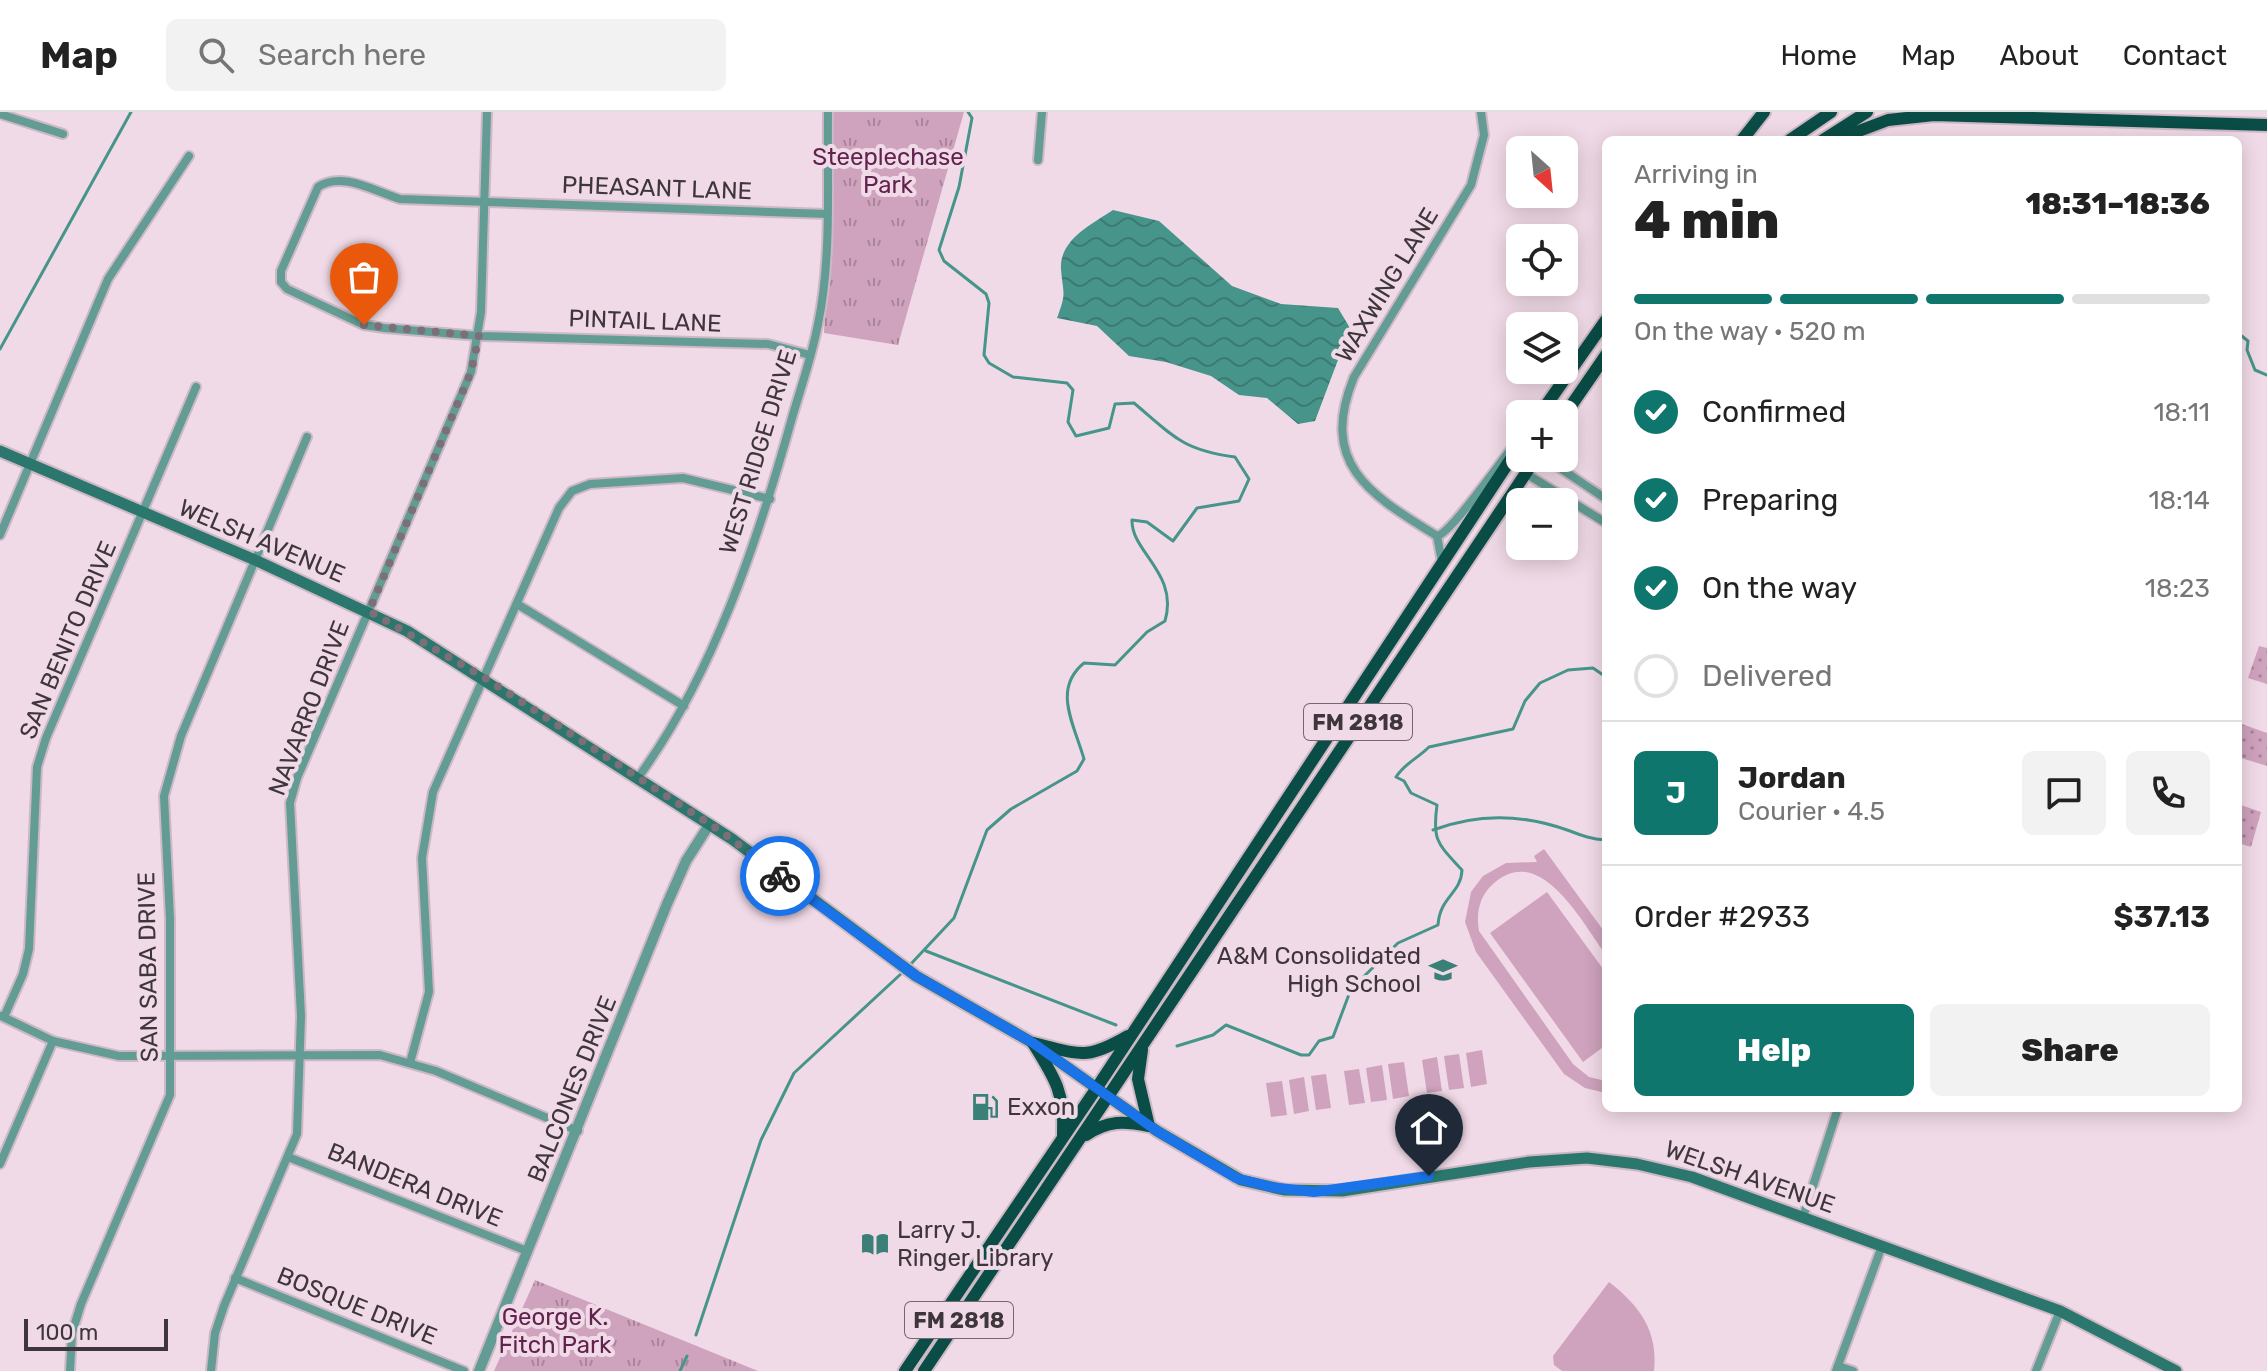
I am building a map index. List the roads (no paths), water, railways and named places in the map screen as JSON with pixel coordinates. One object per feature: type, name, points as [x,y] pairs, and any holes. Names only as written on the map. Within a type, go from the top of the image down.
[{"type":"highway","points":[[1745,136],[1764,112]]},
{"type":"highway","points":[[1796,136],[1831,112]]},
{"type":"highway","points":[[1829,136],[1867,112]]},
{"type":"highway","points":[[1846,136],[1888,120],[1934,115],[2267,125]]},
{"type":"highway","points":[[1550,400],[1602,325]]},
{"type":"highway","points":[[1575,400],[1602,361]]},
{"type":"highway","name":"FM 2818","points":[[905,1371],[1096,1089],[1506,466]]},
{"type":"highway","name":"FM 2818","points":[[924,1371],[1525,473]]},
{"type":"highway","points":[[1033,1043],[1084,1056],[1102,1051],[1132,1034]]},
{"type":"highway","points":[[1080,1139],[1108,1123],[1123,1121],[1149,1126],[1138,1079],[1144,1042]]},
{"type":"highway","points":[[1033,1043],[1058,1082],[1064,1111],[1063,1138]]},
{"type":"main road","name":"WELSH AVENUE","points":[[0,451],[369,611],[485,678],[709,825],[916,976],[1033,1043],[1149,1126],[1224,1172],[1245,1181],[1284,1190],[1342,1191],[1529,1162],[1601,1158],[1692,1177],[2060,1311],[2176,1371]]},
{"type":"street","name":"NAVARRO DRIVE","points":[[211,1371],[215,1333],[235,1278],[297,1134],[301,1105],[301,1055],[290,803],[471,372],[479,336],[487,112]]},
{"type":"street","name":"WEST RIDGE DRIVE","points":[[637,779],[668,736],[684,706],[770,499],[821,305],[827,214],[828,112]]},
{"type":"street","points":[[1038,160],[1042,112]]},
{"type":"street","name":"WAXWING LANE","points":[[1437,536],[1381,502],[1359,479],[1346,448],[1343,410],[1354,377],[1471,185],[1484,135],[1481,112]]},
{"type":"street","points":[[0,114],[63,134]]},
{"type":"street","points":[[0,535],[108,279],[189,156]]},
{"type":"street","name":"PHEASANT LANE","points":[[479,336],[364,325],[287,289],[281,282],[281,271],[318,187],[328,180],[343,179],[400,199],[827,214]]},
{"type":"street","name":"PINTAIL LANE","points":[[479,336],[768,344],[810,355]]},
{"type":"street","name":"SAN BENITO DRIVE","points":[[2,1016],[23,974],[29,949],[37,767],[46,738],[196,387]]},
{"type":"street","name":"SAN SABA DRIVE","points":[[70,1371],[72,1333],[81,1304],[165,1113],[170,1095],[170,919],[164,796],[181,736],[307,437]]},
{"type":"street","points":[[1441,564],[1437,536],[1450,530],[1506,456]]},
{"type":"street","points":[[1566,472],[1602,496]]},
{"type":"street","points":[[1525,473],[1602,521]]},
{"type":"street","points":[[410,1063],[429,992],[422,858],[433,792],[559,508],[572,491],[590,484],[683,478],[770,499]]},
{"type":"street","points":[[517,604],[684,706]]},
{"type":"street","name":"BALCONES DRIVE","points":[[479,1371],[686,861],[709,825]]},
{"type":"street","points":[[2,1016],[53,1041],[119,1056],[380,1055],[410,1063],[578,1131]]},
{"type":"street","points":[[0,1164],[53,1041]]},
{"type":"street","points":[[1803,1217],[1837,1112]]},
{"type":"street","name":"BANDERA DRIVE","points":[[288,1157],[527,1251]]},
{"type":"street","points":[[1853,1371],[1837,1368],[1882,1246]]},
{"type":"street","name":"BOSQUE DRIVE","points":[[235,1278],[464,1371]]},
{"type":"street","points":[[2036,1371],[2060,1311]]},
{"type":"water","points":[[1113,210],[1159,221],[1232,286],[1281,304],[1338,308],[1350,328],[1315,421],[1298,424],[1267,398],[1239,395],[1211,376],[1166,362],[1129,356],[1097,326],[1057,318],[1063,297],[1061,269],[1065,250],[1078,234]]},
{"type":"waterway","points":[[0,349],[131,112]]},
{"type":"waterway","points":[[909,966],[954,918],[987,830],[1011,809],[1077,771],[1084,759],[1068,708],[1069,684],[1074,673],[1084,663],[1115,665],[1147,632],[1165,621],[1168,604],[1166,589],[1139,543],[1132,520],[1147,522],[1173,541],[1197,508],[1239,501],[1249,479],[1235,457],[1190,446],[1169,433],[1134,403],[1115,404],[1109,428],[1076,436],[1068,422],[1073,390],[1067,383],[1013,377],[989,363],[984,355],[989,303],[986,294],[944,261],[939,250],[959,187],[972,118],[968,112]]},
{"type":"waterway","points":[[2242,336],[2248,341],[2247,350],[2255,370],[2267,375]]},
{"type":"waterway","points":[[1177,1046],[1213,1035],[1226,1025],[1301,1055],[1309,1055],[1319,1041],[1333,1037],[1351,989],[1398,943],[1438,925],[1442,908],[1461,878],[1462,870],[1442,848],[1436,835],[1437,805],[1411,793],[1404,781],[1396,777],[1429,747],[1513,729],[1525,701],[1540,683],[1568,670],[1593,668],[1602,674]]},
{"type":"waterway","points":[[1433,830],[1450,824],[1501,818],[1536,821],[1602,839]]},
{"type":"waterway","points":[[926,951],[1116,1025]]},
{"type":"waterway","points":[[696,1335],[761,1140],[794,1073],[903,972]]},
{"type":"waterway","points":[[680,1371],[687,1356]]},
{"type":"place","name":"A&M Consolidated High School","points":[[1443,970]]},
{"type":"place","name":"Exxon","points":[[985,1107]]},
{"type":"place","name":"Larry J. Ringer Library","points":[[875,1244]]},
{"type":"park label","name":"Steeplechase Park","points":[[888,171]]},
{"type":"park label","name":"George K. Fitch Park","points":[[555,1331]]}]
